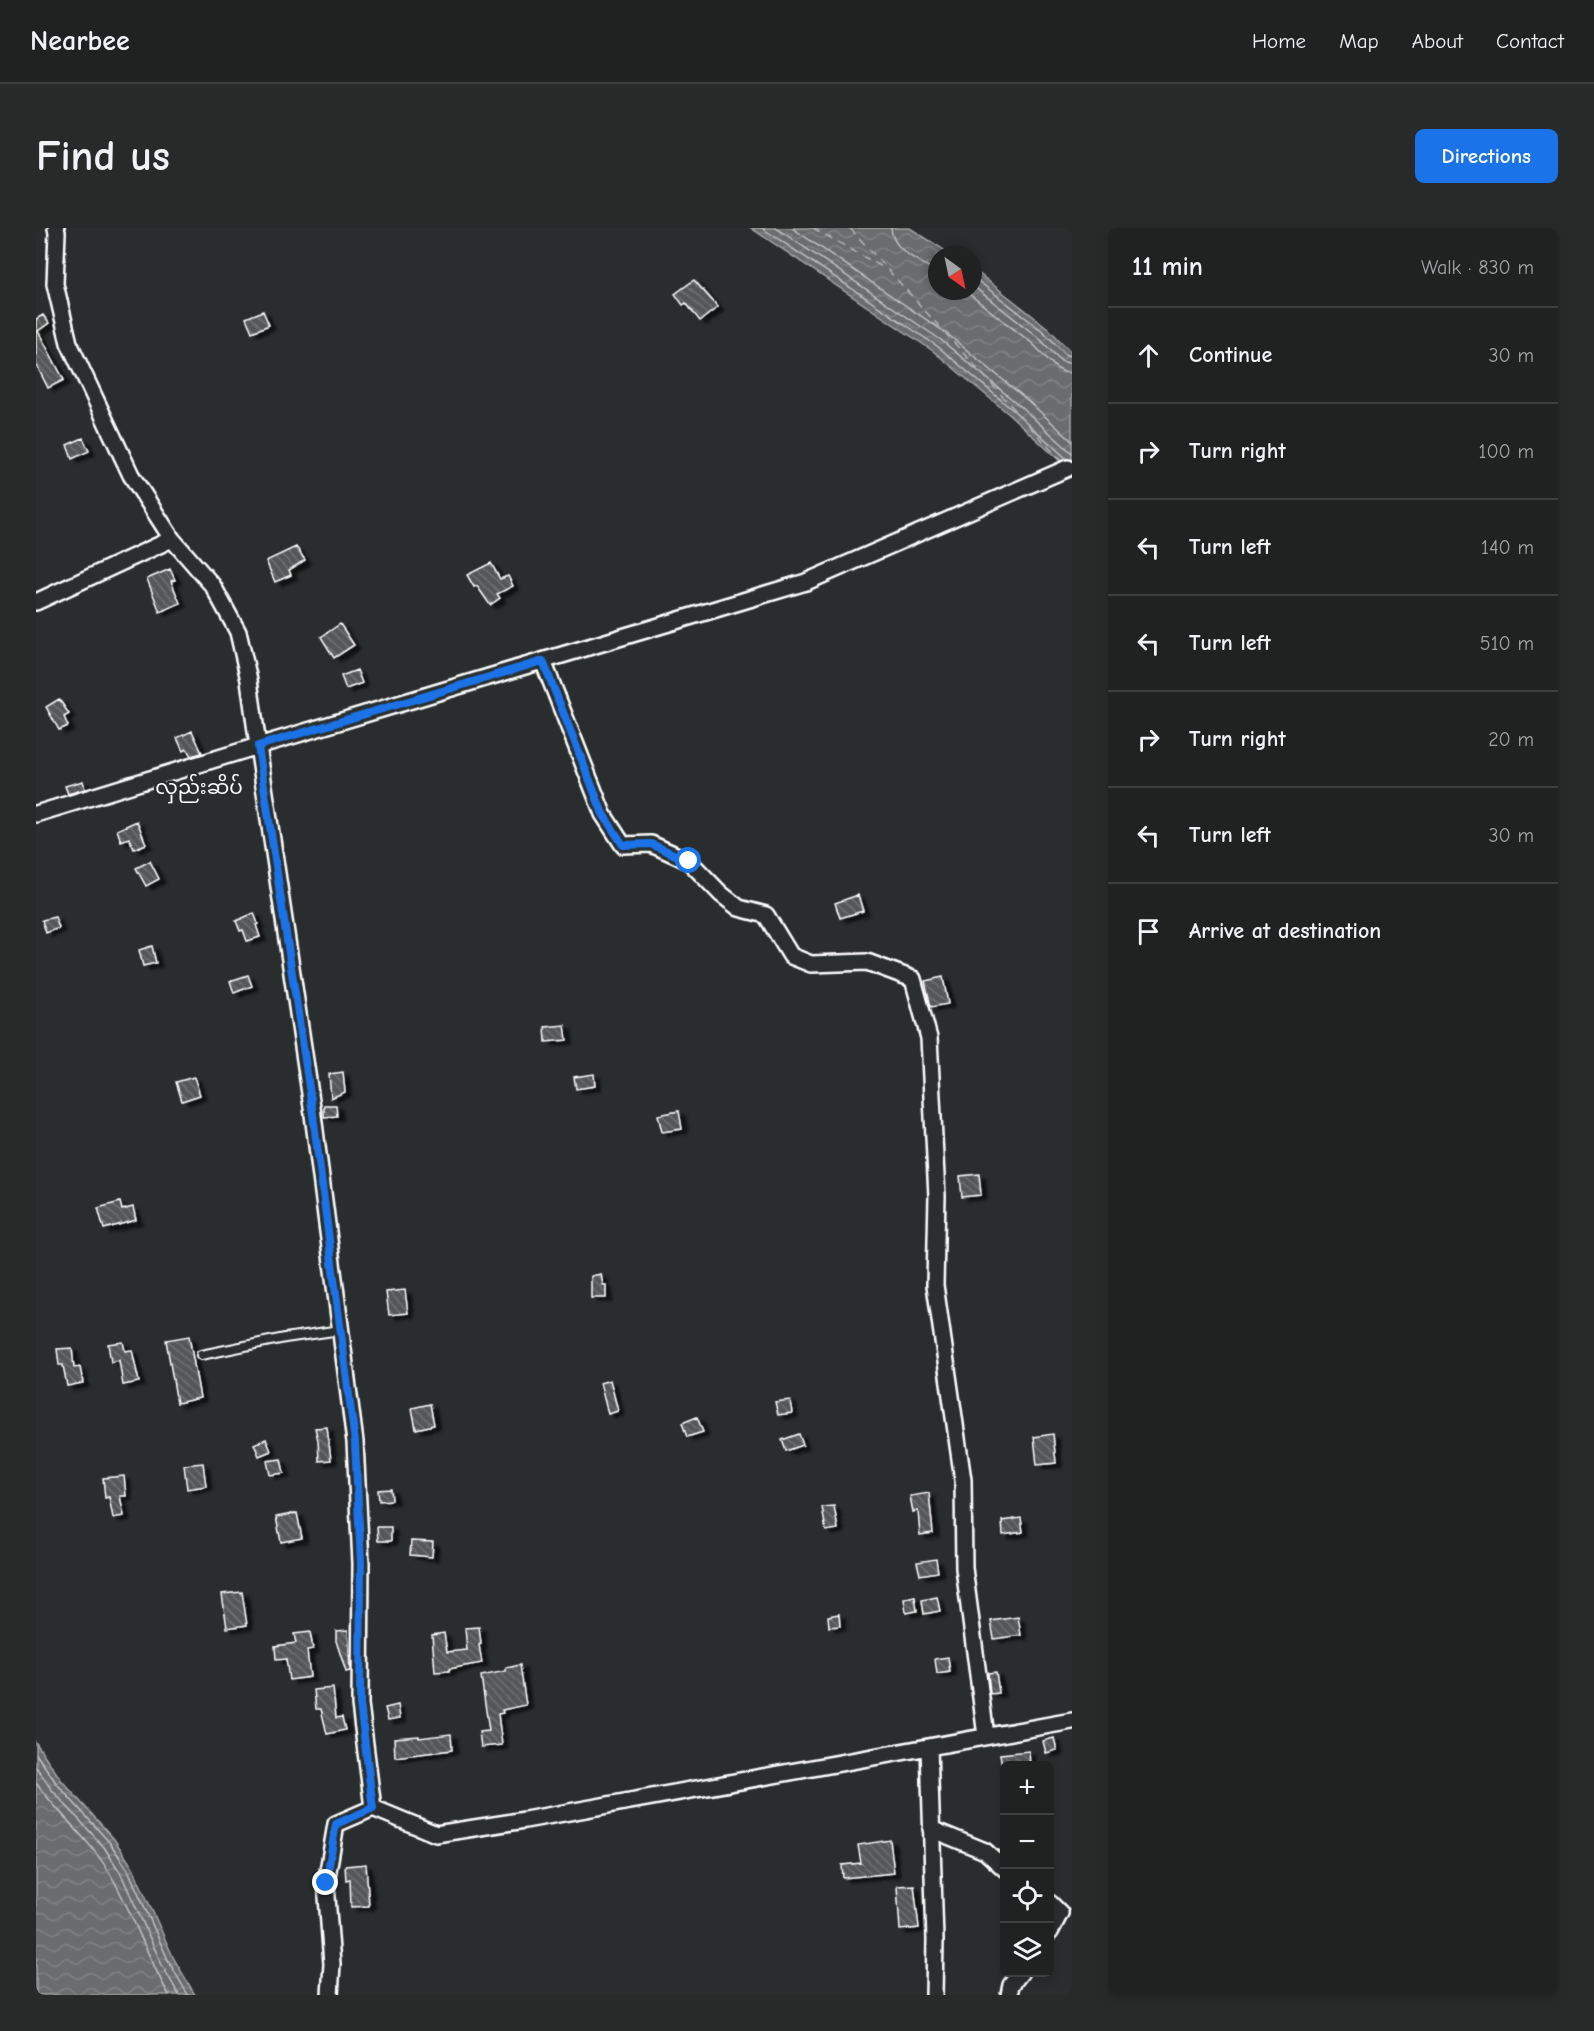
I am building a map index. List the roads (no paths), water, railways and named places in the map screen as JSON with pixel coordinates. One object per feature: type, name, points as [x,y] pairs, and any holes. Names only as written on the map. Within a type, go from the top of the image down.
[{"type":"street","points":[[56,228],[55,284],[69,343],[131,476],[172,539],[213,586],[238,632],[249,680],[310,1095],[355,1442],[361,1563],[360,1704],[373,1808]]},
{"type":"street","points":[[36,814],[806,582],[1068,468]]},
{"type":"street","points":[[36,602],[172,539]]},
{"type":"street","points":[[543,661],[603,814],[623,845],[651,844],[689,861],[721,894],[739,908],[766,915],[791,956],[811,964],[867,962],[913,979],[929,1038],[937,1196],[935,1285],[963,1480],[964,1568],[987,1736]]},
{"type":"street","points":[[330,1995],[332,1964],[326,1883],[336,1824],[373,1808],[436,1834],[1072,1721]]},
{"type":"street","points":[[929,1747],[935,1940],[934,1995]]},
{"type":"street","points":[[931,1829],[985,1851],[1000,1864]]},
{"type":"street","points":[[1054,1907],[1060,1913],[1054,1924]]},
{"type":"street","points":[[1009,1995],[1011,1985],[1017,1977]]},
{"type":"lane","points":[[201,1355],[285,1338],[340,1330]]},
{"type":"water","points":[[751,228],[910,228],[938,246],[928,246],[928,300],[982,300],[982,276],[1048,328],[1072,353],[1072,472],[1010,415],[933,351]]},
{"type":"water","points":[[36,1743],[62,1781],[114,1839],[133,1868],[174,1959],[195,1995],[36,1995]]},
{"type":"district","name":"လှည်းဆိပ်","points":[[199,787]]}]
